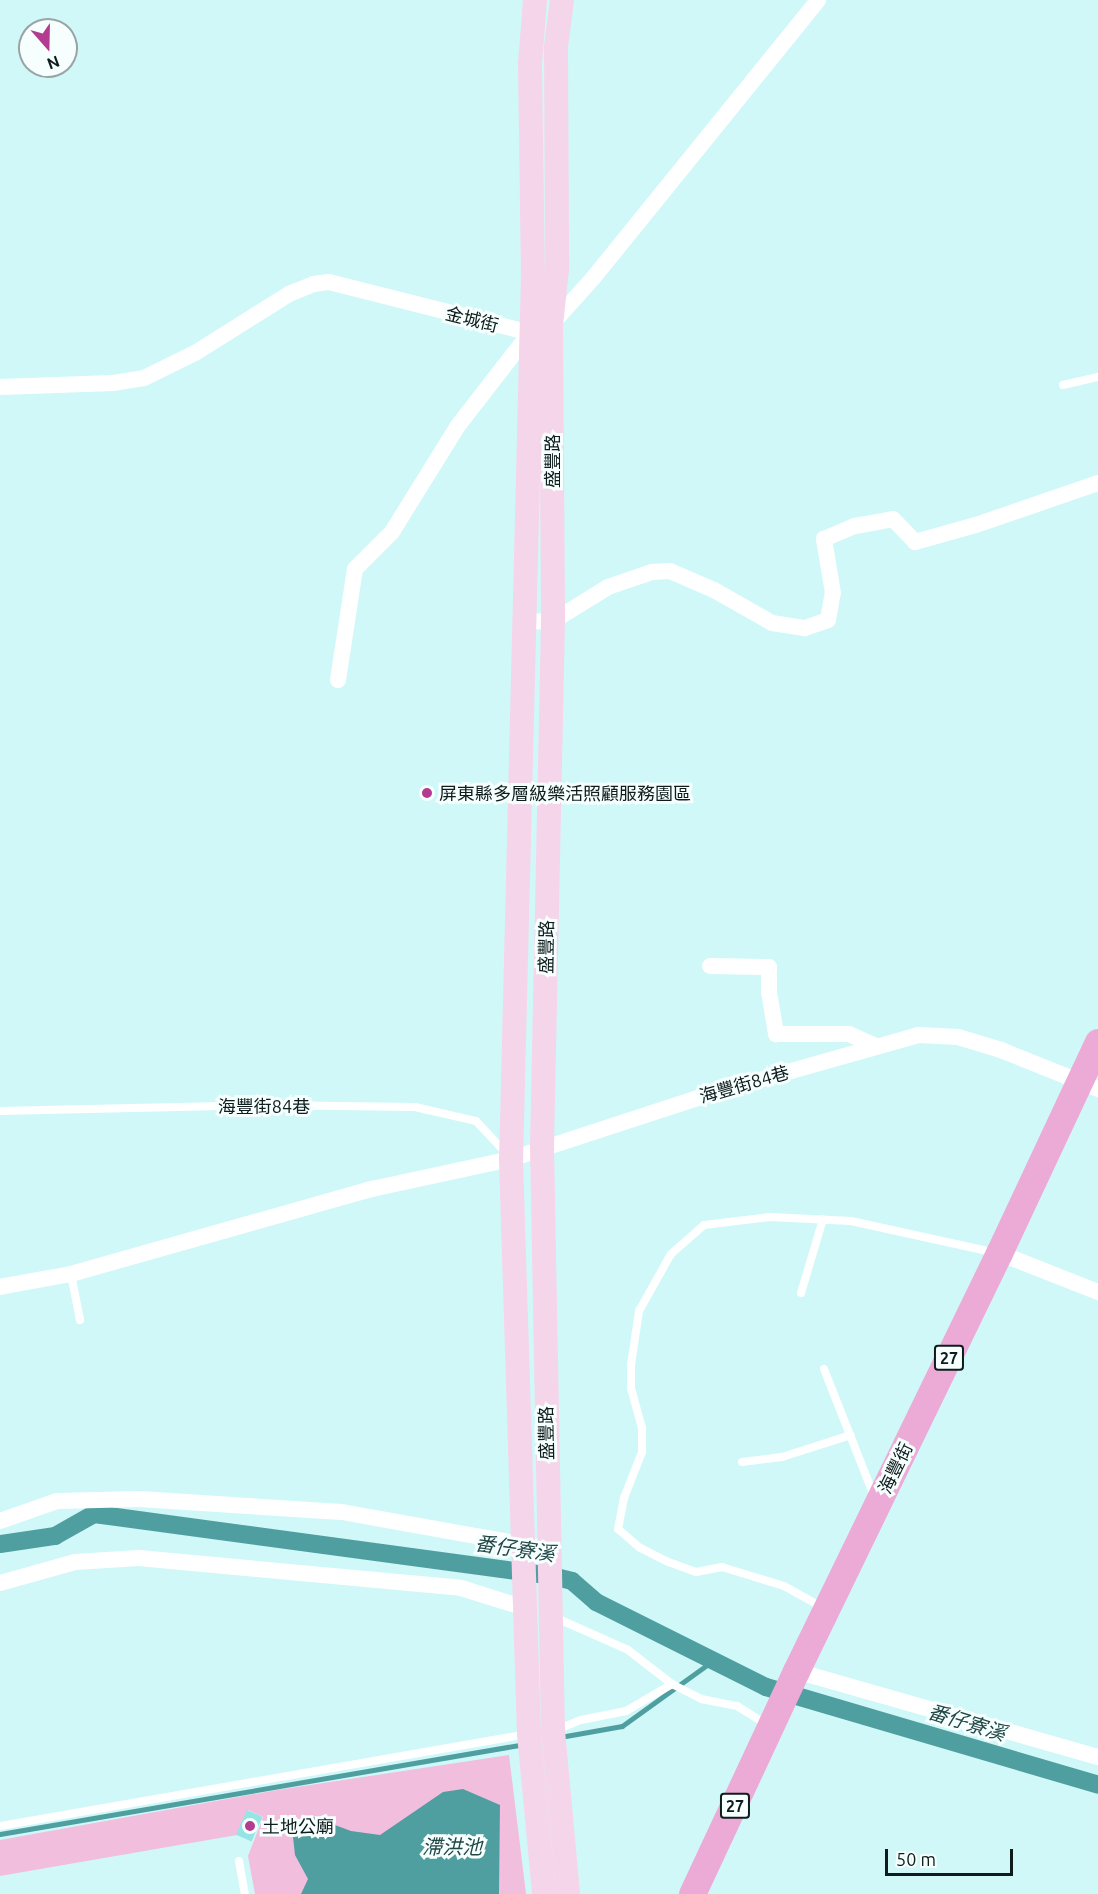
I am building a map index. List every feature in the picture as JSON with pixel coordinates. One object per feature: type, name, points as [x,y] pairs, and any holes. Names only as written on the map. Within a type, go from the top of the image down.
[{"type":"main road","name":"海豐街","points":[[692,1894],[825,1609],[878,1505],[999,1253],[1088,1085],[1098,1042]]},
{"type":"street","name":"盛豐路","points":[[535,0],[530,64],[533,274],[540,329],[553,621],[542,1147],[548,1549],[537,1611]]},
{"type":"street","name":"盛豐路","points":[[544,1894],[537,1611],[524,1544],[511,1159],[522,622],[540,329],[557,269],[556,47],[562,0]]},
{"type":"street","points":[[338,680],[355,569],[392,532],[457,427],[540,329],[594,278],[818,0]]},
{"type":"street","name":"金城街","points":[[0,387],[113,383],[144,378],[195,353],[289,294],[329,282],[540,329]]},
{"type":"street","points":[[522,622],[553,621],[608,587],[652,572],[670,571],[714,591],[772,623],[805,628],[828,620],[834,593],[824,539],[855,526],[893,519],[915,542],[976,525],[1098,483]]},
{"type":"street","points":[[710,966],[769,968],[769,992],[776,1034],[849,1034],[876,1046]]},
{"type":"street","name":"海豐街84巷","points":[[0,1287],[71,1274],[372,1189],[511,1159],[542,1147],[918,1035],[958,1037],[1001,1050],[1088,1085]]},
{"type":"street","points":[[999,1253],[1098,1292]]},
{"type":"street","points":[[0,1521],[57,1501],[139,1499],[342,1512],[548,1549]]},
{"type":"street","points":[[0,1583],[75,1562],[139,1558],[461,1588],[537,1611]]},
{"type":"street","points":[[796,1671],[1098,1758]]},
{"type":"street","name":"盛豐路","points":[[541,1732],[568,1894]]},
{"type":"lane","points":[[1063,385],[1098,377]]},
{"type":"lane","name":"海豐街84巷","points":[[0,1111],[264,1105],[415,1107],[476,1121],[511,1159]]},
{"type":"lane","points":[[825,1609],[784,1586],[764,1579],[722,1567],[696,1572],[668,1562],[640,1548],[618,1529],[624,1498],[642,1452],[642,1428],[631,1388],[631,1365],[639,1311],[671,1254],[704,1225],[770,1217],[851,1221],[999,1253]]},
{"type":"lane","points":[[801,1293],[823,1219]]},
{"type":"lane","points":[[71,1274],[80,1320]]},
{"type":"lane","points":[[824,1370],[878,1505]]},
{"type":"lane","points":[[742,1462],[782,1457],[851,1435]]},
{"type":"lane","points":[[537,1611],[628,1650],[672,1684],[701,1699],[737,1706],[773,1721]]},
{"type":"lane","points":[[0,1826],[541,1732],[581,1720],[626,1711],[672,1684]]},
{"type":"lane","points":[[239,1861],[245,1894]]},
{"type":"shaded area","points":[[509,1755],[526,1894],[255,1894],[248,1856],[263,1817],[248,1810],[237,1835],[0,1876],[0,1840],[277,1790]]},
{"type":"water","name":"滯洪池","points":[[463,1789],[500,1805],[499,1894],[301,1894],[308,1879],[295,1855],[293,1837],[298,1822],[308,1815],[351,1831],[380,1835],[443,1792]]},
{"type":"building","name":"土地公廟","points":[[247,1810],[263,1817],[252,1842],[236,1835]]},
{"type":"waterway","name":"番仔寮溪","points":[[0,1544],[55,1536],[94,1514],[548,1575],[572,1581],[596,1602],[766,1687],[1098,1785]]},
{"type":"waterway","points":[[560,1737],[622,1726],[714,1660]]},
{"type":"waterway","points":[[0,1834],[525,1744]]},
{"type":"place","name":"屏東縣多層級樂活照顧服務園區","points":[[427,793]]},
{"type":"place","name":"土地公廟","points":[[250,1826]]}]
